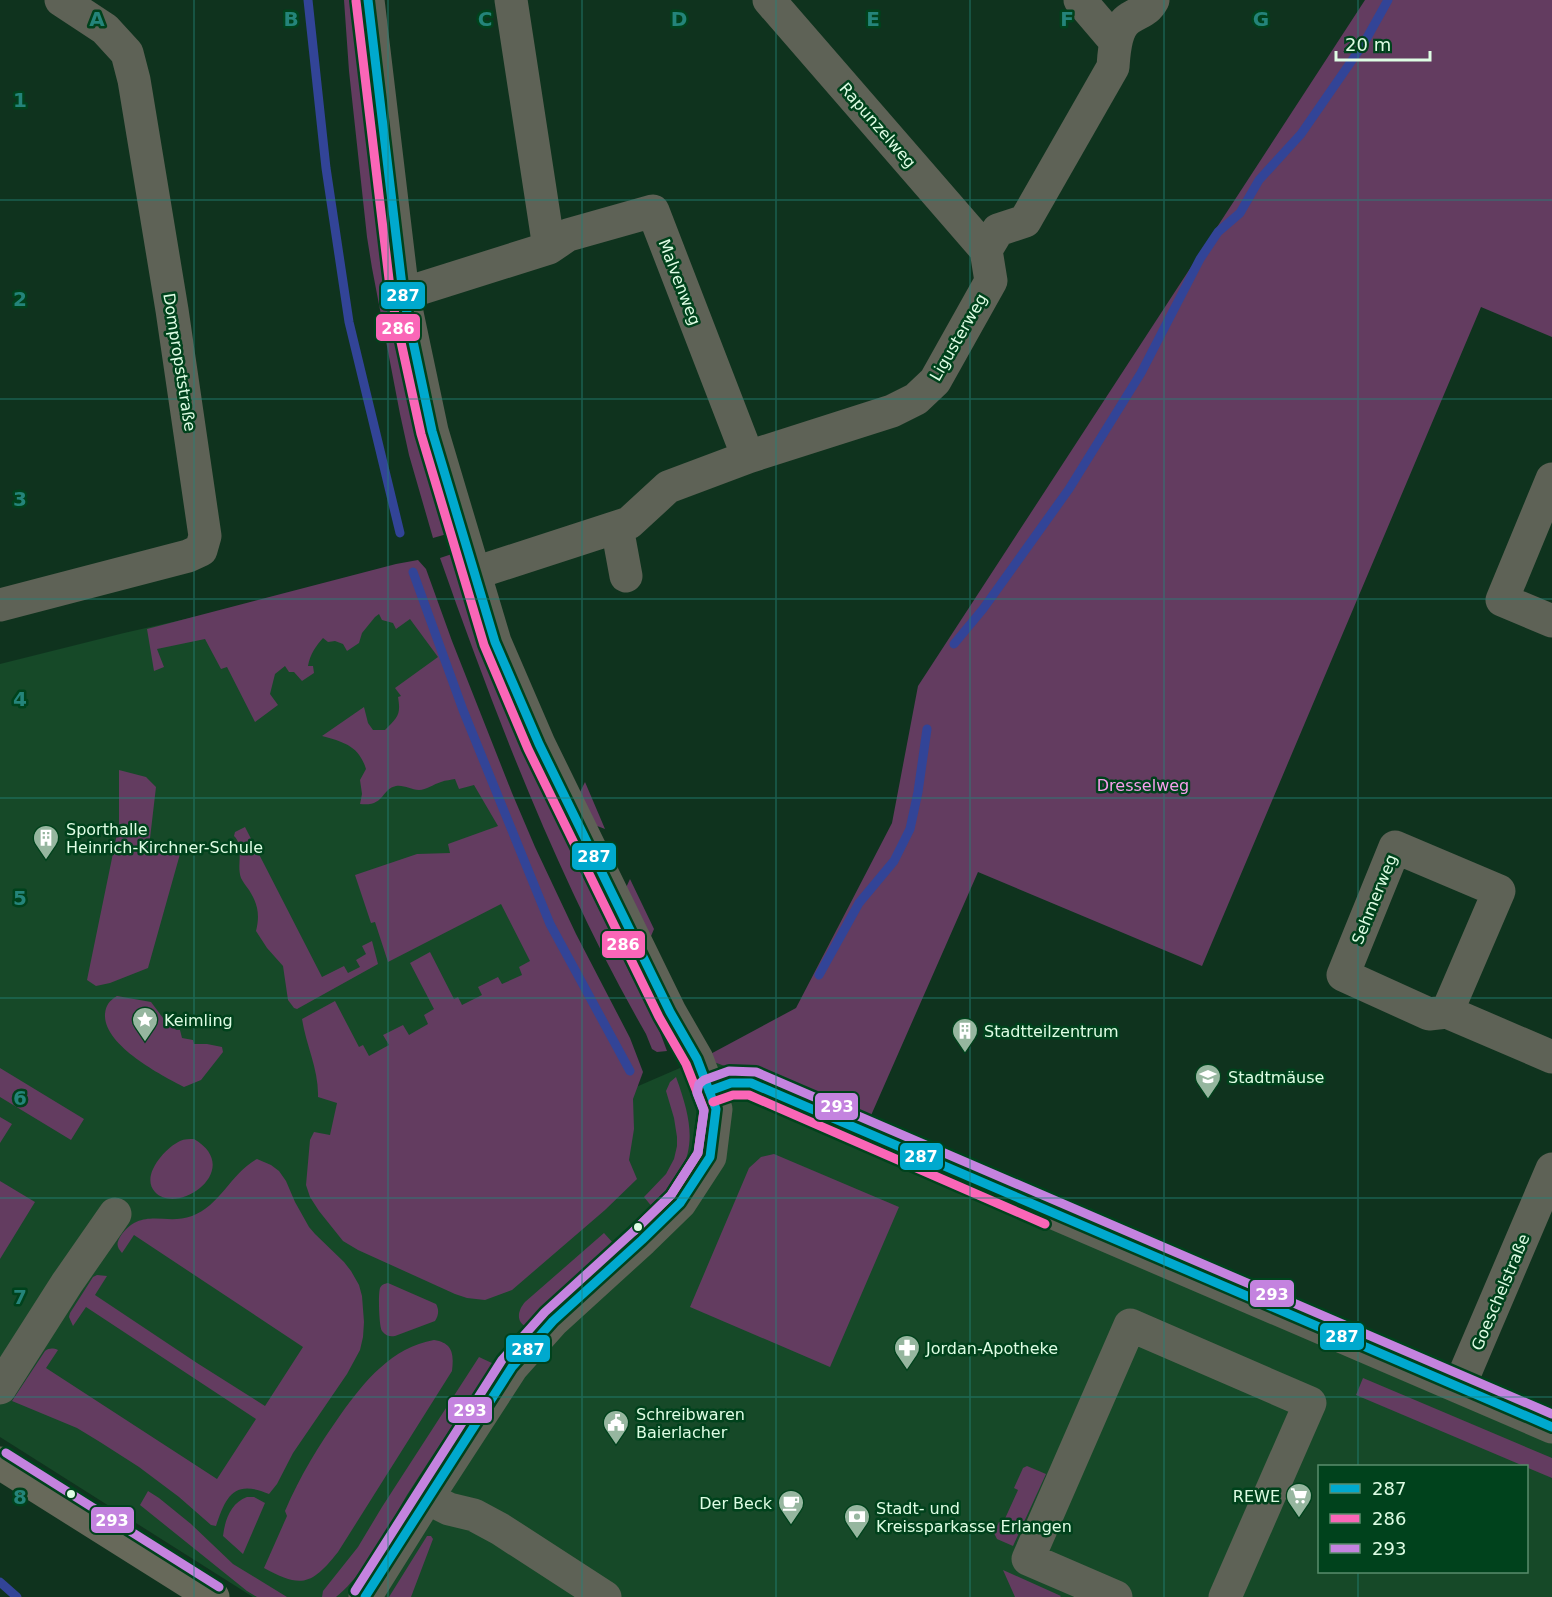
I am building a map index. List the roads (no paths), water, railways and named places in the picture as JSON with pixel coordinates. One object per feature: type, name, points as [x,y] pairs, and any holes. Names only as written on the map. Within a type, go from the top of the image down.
[{"type":"main road","points":[[0,1463],[213,1597]]},
{"type":"street","name":"Dompropststraße","points":[[0,604],[188,556],[201,550],[205,536],[172,310],[134,80],[127,53],[105,29],[61,0]]},
{"type":"street","points":[[365,1597],[525,1350],[680,1203],[710,1157],[716,1109],[698,1059],[670,1012],[539,744],[495,642],[432,431],[403,294],[368,0]]},
{"type":"street","points":[[512,0],[549,248]]},
{"type":"street","name":"Rapunzelweg","points":[[769,0],[986,250]]},
{"type":"street","points":[[1080,0],[1115,41]]},
{"type":"street","points":[[986,250],[998,230],[1025,221],[1113,68],[1115,41],[1127,19],[1149,8],[1153,0]]},
{"type":"street","name":"Malvenweg","points":[[403,294],[549,248],[568,235],[653,211],[748,458]]},
{"type":"street","name":"Ligusterweg","points":[[475,573],[629,523],[668,488],[748,458],[892,411],[916,399],[935,381],[991,281],[986,250]]},
{"type":"street","points":[[1552,479],[1503,600],[1552,621]]},
{"type":"street","points":[[617,527],[626,576]]},
{"type":"street","name":"Sehmerweg","points":[[1447,1012],[1499,891],[1395,847],[1344,975],[1430,1014],[1447,1012],[1552,1057]]},
{"type":"street","points":[[709,1091],[731,1083],[751,1083],[1552,1427]]},
{"type":"street","name":"Goeschelstraße","points":[[1459,1387],[1552,1169]]},
{"type":"street","points":[[0,1388],[67,1283],[115,1214]]},
{"type":"street","points":[[1116,1597],[1028,1559],[1130,1324],[1310,1403],[1225,1597]]},
{"type":"street","points":[[427,1498],[449,1509],[474,1515],[483,1520],[605,1597]]},
{"type":"waterway","points":[[308,0],[326,168],[349,322],[400,533]]},
{"type":"waterway","points":[[954,644],[983,609],[1069,489],[1141,373],[1200,259],[1218,232],[1240,213],[1259,180],[1301,134],[1364,43],[1388,0]]},
{"type":"waterway","points":[[413,572],[463,710],[550,924],[630,1071]]},
{"type":"waterway","points":[[819,975],[859,903],[894,861],[910,829],[927,729]]},
{"type":"waterway","points":[[0,1582],[17,1597]]},
{"type":"place","name":"Sporthalle Heinrich-Kirchner-Schule","points":[[46,861]]},
{"type":"place","name":"Keimling","points":[[145,1043]]},
{"type":"place","name":"Stadtteilzentrum","points":[[965,1054]]},
{"type":"place","name":"Stadtmäuse","points":[[1208,1100]]},
{"type":"place","name":"Jordan-Apotheke","points":[[907,1371]]},
{"type":"place","name":"Schreibwaren Baierlacher","points":[[616,1446]]},
{"type":"place","name":"REWE","points":[[1299,1519]]},
{"type":"place","name":"Der Beck","points":[[791,1526]]},
{"type":"place","name":"Stadt- und Kreissparkasse Erlangen","points":[[857,1540]]},
{"type":"park label","name":"Dresselweg","points":[[1143,785]]}]
